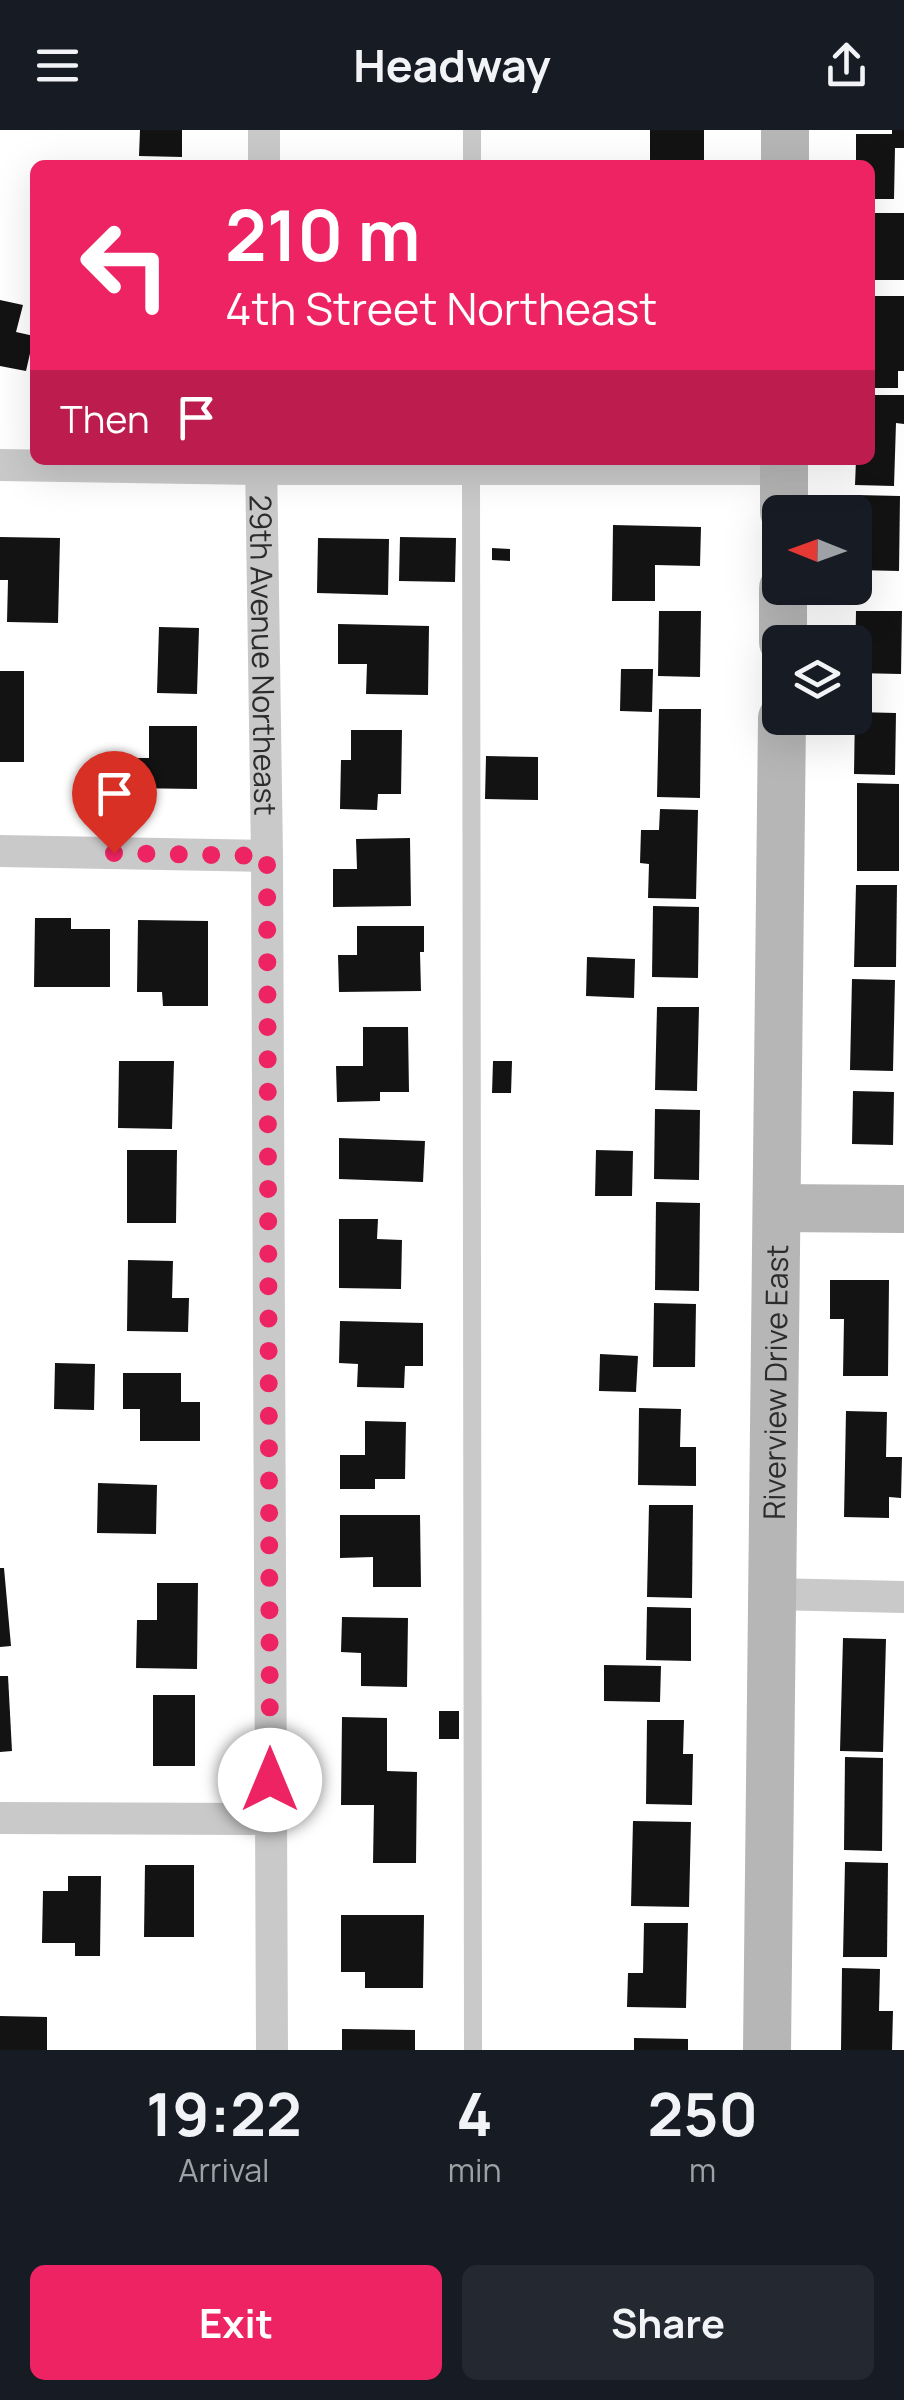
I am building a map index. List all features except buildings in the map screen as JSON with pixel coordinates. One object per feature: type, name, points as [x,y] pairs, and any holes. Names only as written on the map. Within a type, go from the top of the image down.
[{"type":"street","points":[[264,130],[264,160]]},
{"type":"street","points":[[785,130],[785,160]]},
{"type":"street","points":[[0,465],[30,465]]},
{"type":"street","name":"29th Avenue Northeast","points":[[261,465],[267,856],[272,2050]]},
{"type":"street","points":[[490,465],[784,480]]},
{"type":"street","name":"Riverview Drive East","points":[[767,2050],[782,735]]},
{"type":"street","points":[[0,850],[267,856]]},
{"type":"street","points":[[778,1208],[904,1209]]},
{"type":"street","points":[[772,1594],[904,1597]]},
{"type":"street","points":[[0,1818],[270,1819]]},
{"type":"lane","points":[[472,130],[472,160]]},
{"type":"lane","points":[[470,465],[473,2050]]},
{"type":"route","points":[[114,853],[267,856],[270,1780]]}]
